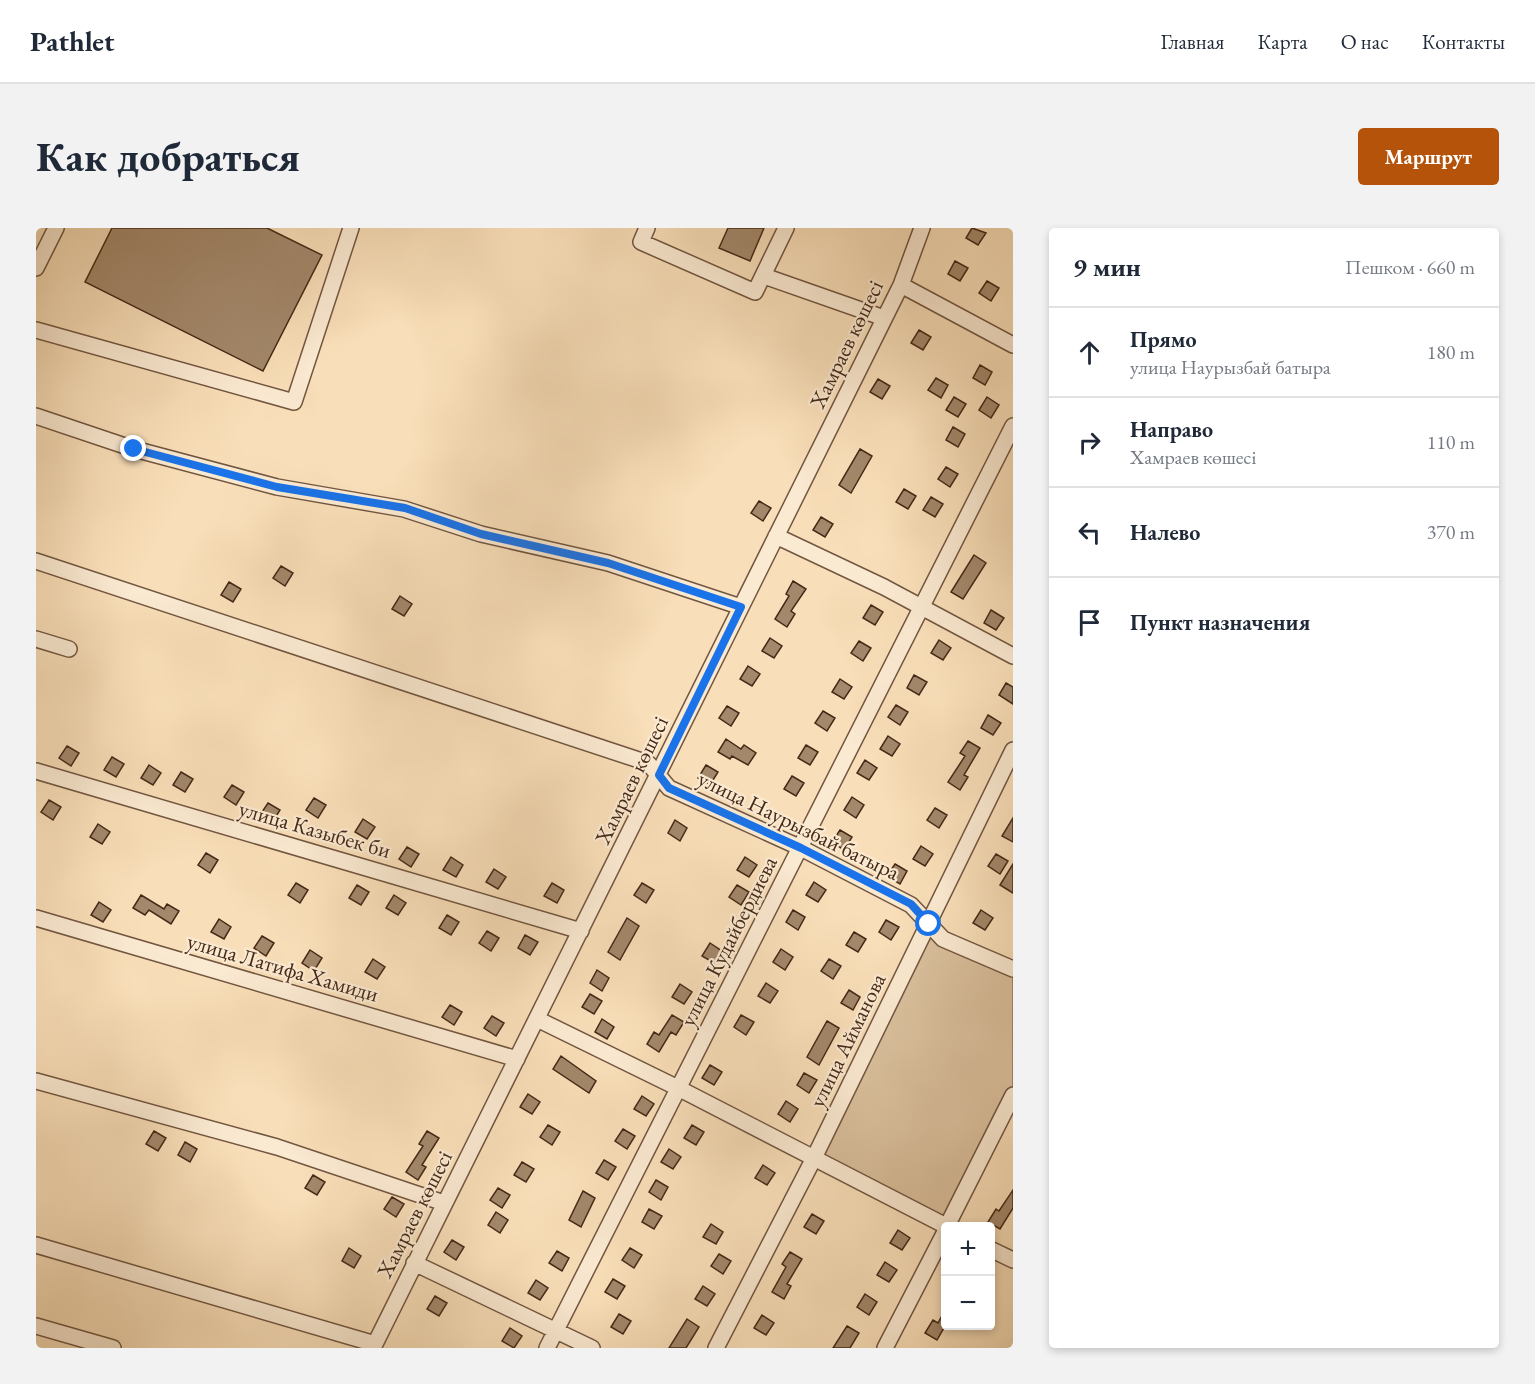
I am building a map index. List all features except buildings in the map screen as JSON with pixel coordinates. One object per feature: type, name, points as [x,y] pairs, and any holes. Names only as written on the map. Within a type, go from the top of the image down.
[{"type":"street","points":[[36,268],[56,228]]},
{"type":"street","points":[[36,330],[294,402],[351,228]]},
{"type":"street","points":[[647,228],[641,242],[755,292],[786,228]]},
{"type":"street","name":"Хамраев көшесі","points":[[374,1346],[901,285],[922,228]]},
{"type":"street","points":[[764,276],[884,318]]},
{"type":"street","points":[[901,285],[1013,345]]},
{"type":"street","points":[[36,416],[134,449],[277,487],[405,508],[481,534],[608,563],[741,607]]},
{"type":"street","name":"улица Кудайбердиева","points":[[548,1348],[1013,426]]},
{"type":"street","points":[[776,536],[884,587],[1013,656]]},
{"type":"street","name":"улица Наурызбай батыра","points":[[36,561],[648,763],[669,788],[801,848],[911,904],[943,939],[1013,969]]},
{"type":"street","points":[[36,639],[69,649]]},
{"type":"street","name":"улица Айманова","points":[[716,1348],[814,1158],[1013,750]]},
{"type":"street","name":"улица Казыбек би","points":[[36,771],[581,931]]},
{"type":"street","name":"улица Латифа Хамиди","points":[[36,918],[517,1059]]},
{"type":"street","points":[[537,1019],[678,1088],[941,1225]]},
{"type":"street","points":[[36,1081],[277,1147],[444,1203]]},
{"type":"street","points":[[949,1222],[1013,1095]]},
{"type":"street","points":[[885,1348],[941,1238]]},
{"type":"street","points":[[36,1245],[374,1346]]},
{"type":"street","points":[[995,1251],[1013,1260]]},
{"type":"street","points":[[414,1263],[592,1348]]},
{"type":"street","points":[[36,1326],[113,1348]]},
{"type":"shaded area","points":[[929,924],[1013,969],[1013,1095],[949,1222],[941,1223],[814,1158]]},
{"type":"route","points":[[134,449],[277,487],[405,508],[481,534],[608,563],[741,607],[659,775],[669,788],[801,848],[911,904],[929,924]]}]
